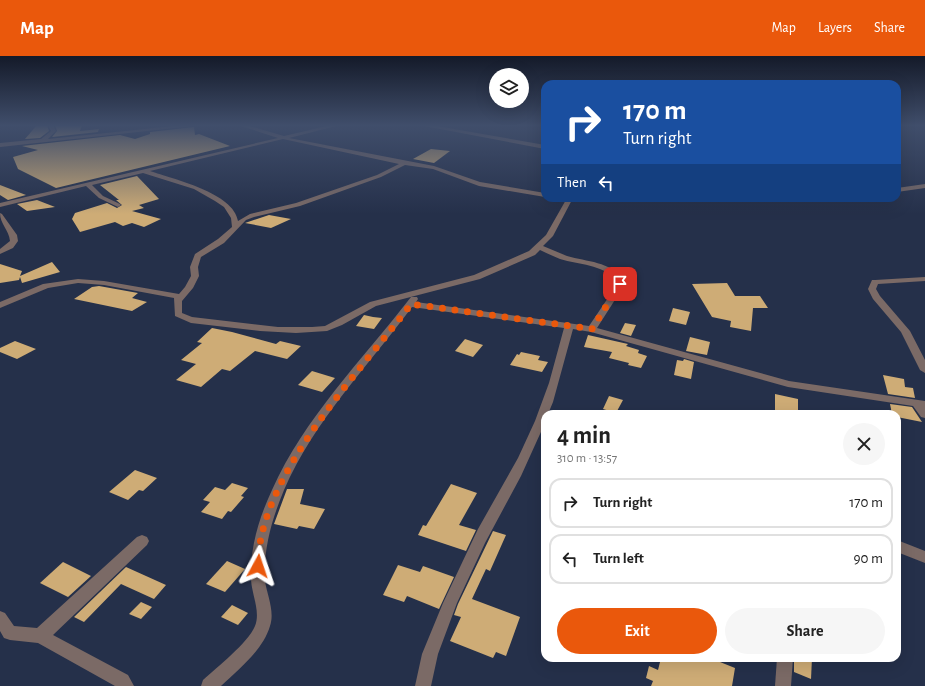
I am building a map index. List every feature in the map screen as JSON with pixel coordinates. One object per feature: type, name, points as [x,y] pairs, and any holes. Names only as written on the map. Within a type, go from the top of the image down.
[{"type":"street","points":[[0,205],[211,154]]},
{"type":"street","points":[[364,154],[434,168],[479,184],[541,194]]},
{"type":"street","points":[[404,163],[379,176],[298,205],[252,215],[235,226],[221,242],[198,256],[194,267],[195,276],[189,288],[180,299],[178,314],[191,320],[255,327],[315,330],[338,324],[359,310],[374,304],[477,277],[523,258],[540,247],[549,236],[568,202]]},
{"type":"street","points":[[143,171],[196,188],[217,200],[227,206],[235,226]]},
{"type":"street","points":[[87,184],[101,197],[118,205]]},
{"type":"street","points":[[901,189],[925,186]]},
{"type":"street","points":[[0,215],[13,235],[14,241],[10,246],[0,252]]},
{"type":"street","points":[[540,247],[561,256],[608,270],[617,275],[620,280],[620,284],[592,329]]},
{"type":"street","points":[[925,279],[874,282],[872,289],[876,297],[905,330],[925,370]]},
{"type":"street","points":[[0,305],[46,286],[78,281],[104,283],[136,290],[175,295],[180,299]]},
{"type":"street","points":[[210,686],[248,648],[262,626],[264,610],[258,580],[258,553],[266,518],[295,457],[325,414],[418,293]]},
{"type":"street","points":[[411,304],[592,329],[788,384],[921,404],[925,414]]},
{"type":"street","points":[[543,410],[563,354],[569,325]]},
{"type":"street","points":[[423,686],[426,666],[435,636],[488,523],[532,442],[541,416]]},
{"type":"street","points":[[40,636],[142,541]]},
{"type":"street","points":[[901,547],[925,556]]},
{"type":"street","points":[[0,618],[10,632],[40,636],[122,681],[126,686]]},
{"type":"street","points":[[783,686],[785,662]]},
{"type":"building","points":[[22,154],[195,154],[56,188],[18,169],[13,157]]},
{"type":"building","points":[[421,154],[445,154],[434,163],[413,159]]},
{"type":"building","points":[[137,176],[159,199],[139,205],[144,208],[132,211],[161,219],[144,227],[132,223],[123,226],[115,222],[80,232],[72,219],[75,213],[107,203],[117,208],[122,205],[116,200],[119,200],[100,185]]},
{"type":"building","points":[[0,185],[26,195],[8,200],[0,195]]},
{"type":"building","points":[[37,200],[55,207],[27,211],[17,204]]},
{"type":"building","points":[[269,215],[291,219],[271,228],[245,223]]},
{"type":"building","points":[[52,262],[60,272],[22,283],[20,277],[19,280],[0,283],[0,264],[22,271],[20,276]]},
{"type":"building","points":[[727,283],[735,296],[760,296],[768,308],[753,308],[751,331],[730,327],[731,321],[712,317],[692,284]]},
{"type":"building","points":[[99,286],[138,293],[132,298],[147,302],[132,311],[74,299],[92,287]]},
{"type":"building","points":[[673,308],[690,312],[686,325],[669,321]]},
{"type":"building","points":[[364,315],[382,318],[374,329],[356,326]]},
{"type":"building","points":[[625,323],[636,325],[631,336],[620,333]]},
{"type":"building","points":[[212,328],[276,344],[280,341],[301,346],[287,359],[255,351],[230,371],[222,369],[201,387],[176,380],[196,364],[181,360],[202,343],[197,342]]},
{"type":"building","points":[[588,335],[628,344],[626,346],[639,350],[638,353],[647,356],[641,368],[628,365],[629,363],[609,358],[612,352],[584,347]]},
{"type":"building","points":[[690,337],[710,342],[707,355],[686,351]]},
{"type":"building","points":[[465,339],[483,345],[473,357],[455,351]]},
{"type":"building","points":[[15,341],[36,349],[17,359],[0,352],[0,348]]},
{"type":"building","points":[[521,352],[540,356],[538,360],[548,362],[542,372],[510,365],[517,354],[519,355]]},
{"type":"building","points":[[684,359],[694,362],[691,379],[674,375],[677,360],[683,361]]},
{"type":"building","points":[[312,371],[335,378],[322,392],[298,385]]},
{"type":"building","points":[[883,375],[904,379],[905,387],[913,388],[915,398],[888,394]]},
{"type":"building","points":[[775,394],[798,399],[798,410],[775,410]]},
{"type":"building","points":[[609,396],[623,400],[618,410],[603,409]]},
{"type":"building","points":[[890,404],[912,407],[922,422],[901,418],[901,410],[891,410]]},
{"type":"building","points":[[135,470],[157,478],[143,491],[139,490],[128,500],[109,492]]},
{"type":"building","points":[[232,483],[248,488],[241,496],[244,497],[231,512],[228,511],[222,519],[201,512],[210,502],[203,500],[215,487],[225,490]]},
{"type":"building","points":[[451,484],[477,493],[459,525],[476,530],[466,551],[418,535],[423,525],[426,526]]},
{"type":"building","points":[[287,489],[304,489],[300,504],[325,509],[314,529],[299,526],[297,529],[274,524]]},
{"type":"building","points":[[493,531],[506,535],[490,571],[486,569],[472,599],[520,617],[506,656],[496,652],[493,658],[450,641],[461,617],[454,615],[458,604]]},
{"type":"building","points":[[227,561],[245,569],[225,592],[206,584]]},
{"type":"building","points":[[63,562],[91,576],[68,597],[40,583]]},
{"type":"building","points":[[398,565],[420,572],[423,566],[454,577],[439,609],[407,596],[404,602],[383,595]]},
{"type":"building","points":[[126,567],[166,585],[154,599],[121,584],[84,622],[74,617]]},
{"type":"building","points":[[141,602],[152,607],[141,619],[129,614]]},
{"type":"building","points":[[232,605],[248,613],[238,625],[221,617]]},
{"type":"building","points":[[660,662],[720,662],[735,668],[732,686],[651,686],[653,681],[646,678],[649,666],[658,670]]},
{"type":"building","points":[[794,662],[812,662],[811,679],[794,672]]},
{"type":"route","points":[[258,566],[258,553],[266,518],[295,457],[349,382],[411,304],[546,321],[592,329],[597,318],[609,303],[620,284]]}]
